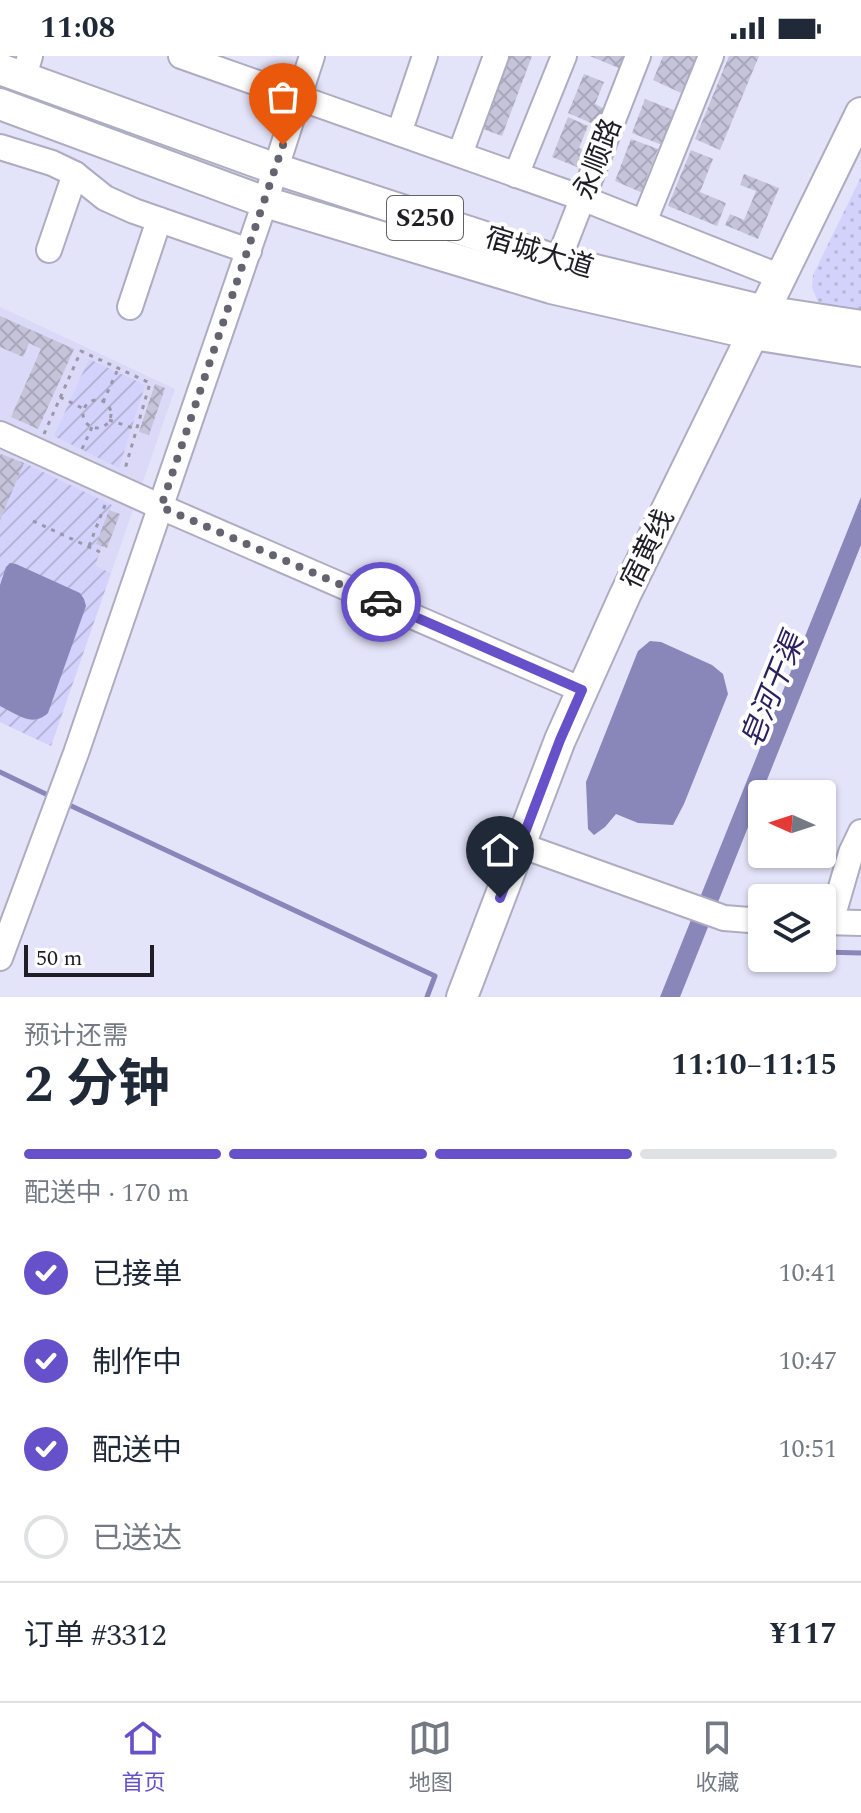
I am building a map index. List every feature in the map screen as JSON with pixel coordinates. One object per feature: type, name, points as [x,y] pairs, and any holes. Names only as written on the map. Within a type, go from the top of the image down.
[{"type":"main road","name":"宿城大道","points":[[18,67],[276,169],[558,261],[758,323],[861,351]]},
{"type":"main road","name":"宿城大道","points":[[0,104],[265,202],[551,288],[758,323],[861,326]]},
{"type":"main road","name":"宿黄线","points":[[462,997],[582,690],[625,595],[861,113]]},
{"type":"street","points":[[181,56],[582,198],[781,277]]},
{"type":"street","points":[[0,958],[76,753],[249,251],[312,56]]},
{"type":"street","points":[[399,133],[425,56]]},
{"type":"street","points":[[460,154],[496,56]]},
{"type":"street","points":[[516,175],[564,56]]},
{"type":"street","name":"永顺路","points":[[558,261],[638,56]]},
{"type":"street","points":[[644,222],[711,56]]},
{"type":"street","points":[[1,152],[52,163],[75,174],[105,198],[249,251]]},
{"type":"street","points":[[49,250],[75,174]]},
{"type":"street","points":[[130,307],[159,220]]},
{"type":"street","points":[[0,434],[582,690]]},
{"type":"street","points":[[836,894],[861,832]]},
{"type":"street","points":[[520,845],[724,918],[748,920]]},
{"type":"street","points":[[836,922],[861,923]]},
{"type":"path","points":[[36,450],[81,351],[150,383],[116,486],[89,546]]},
{"type":"path","points":[[103,402],[118,369]]},
{"type":"path","points":[[60,397],[84,409]]},
{"type":"path","points":[[90,402],[103,402],[109,409],[109,420],[101,427],[88,425],[83,418],[84,409],[90,402]]},
{"type":"path","points":[[109,420],[137,429]]},
{"type":"path","points":[[33,521],[100,552]]},
{"type":"shaded area","points":[[861,177],[861,312],[833,308],[818,302],[812,287],[813,275]]},
{"type":"shaded area","points":[[0,307],[175,389],[51,746],[0,722]]},
{"type":"shaded area","points":[[89,359],[145,385],[119,468],[54,436]]},
{"type":"shaded area","points":[[24,463],[112,505],[96,543],[102,546],[95,566],[111,573],[51,746],[0,722],[0,520]]},
{"type":"shaded area","points":[[861,497],[861,545],[767,780],[748,780],[748,827],[680,997],[660,997]]},
{"type":"shaded area","points":[[10,563],[80,593],[86,606],[48,713],[36,719],[24,718],[0,706],[0,585]]},
{"type":"shaded area","points":[[650,641],[661,642],[712,665],[723,674],[728,694],[673,825],[638,823],[616,814],[594,835],[588,829],[586,782],[638,651]]},
{"type":"building","points":[[504,56],[532,56],[502,136],[478,127]]},
{"type":"building","points":[[590,56],[626,56],[621,69]]},
{"type":"building","points":[[663,56],[697,56],[681,93],[653,80]]},
{"type":"building","points":[[729,56],[759,56],[720,150],[695,139]]},
{"type":"building","points":[[584,74],[604,82],[595,104],[605,109],[598,126],[568,113]]},
{"type":"building","points":[[645,99],[676,111],[662,145],[632,133]]},
{"type":"building","points":[[568,117],[588,126],[579,148],[589,152],[582,169],[552,157]]},
{"type":"building","points":[[631,139],[658,149],[646,179],[650,181],[645,194],[615,181]]},
{"type":"building","points":[[691,150],[713,159],[700,192],[726,203],[717,226],[668,206]]},
{"type":"building","points":[[744,174],[779,188],[758,239],[725,225],[730,214],[744,220],[756,191],[740,185]]},
{"type":"building","points":[[0,316],[74,349],[38,429],[11,417],[41,349],[29,343],[23,357],[0,347]]},
{"type":"building","points":[[155,384],[165,388],[149,435],[139,432]]},
{"type":"building","points":[[0,456],[24,463],[0,520]]},
{"type":"building","points":[[109,510],[120,514],[107,548],[96,544]]},
{"type":"waterway","points":[[0,772],[52,797]]},
{"type":"waterway","points":[[65,803],[435,976],[427,997]]},
{"type":"waterway","points":[[836,952],[861,953]]},
{"type":"way so far","points":[[283,145],[161,507],[381,602]]},
{"type":"route","points":[[381,602],[582,690],[500,898]]},
{"type":"water label","name":"皂河干渠","points":[[773,691]]}]
